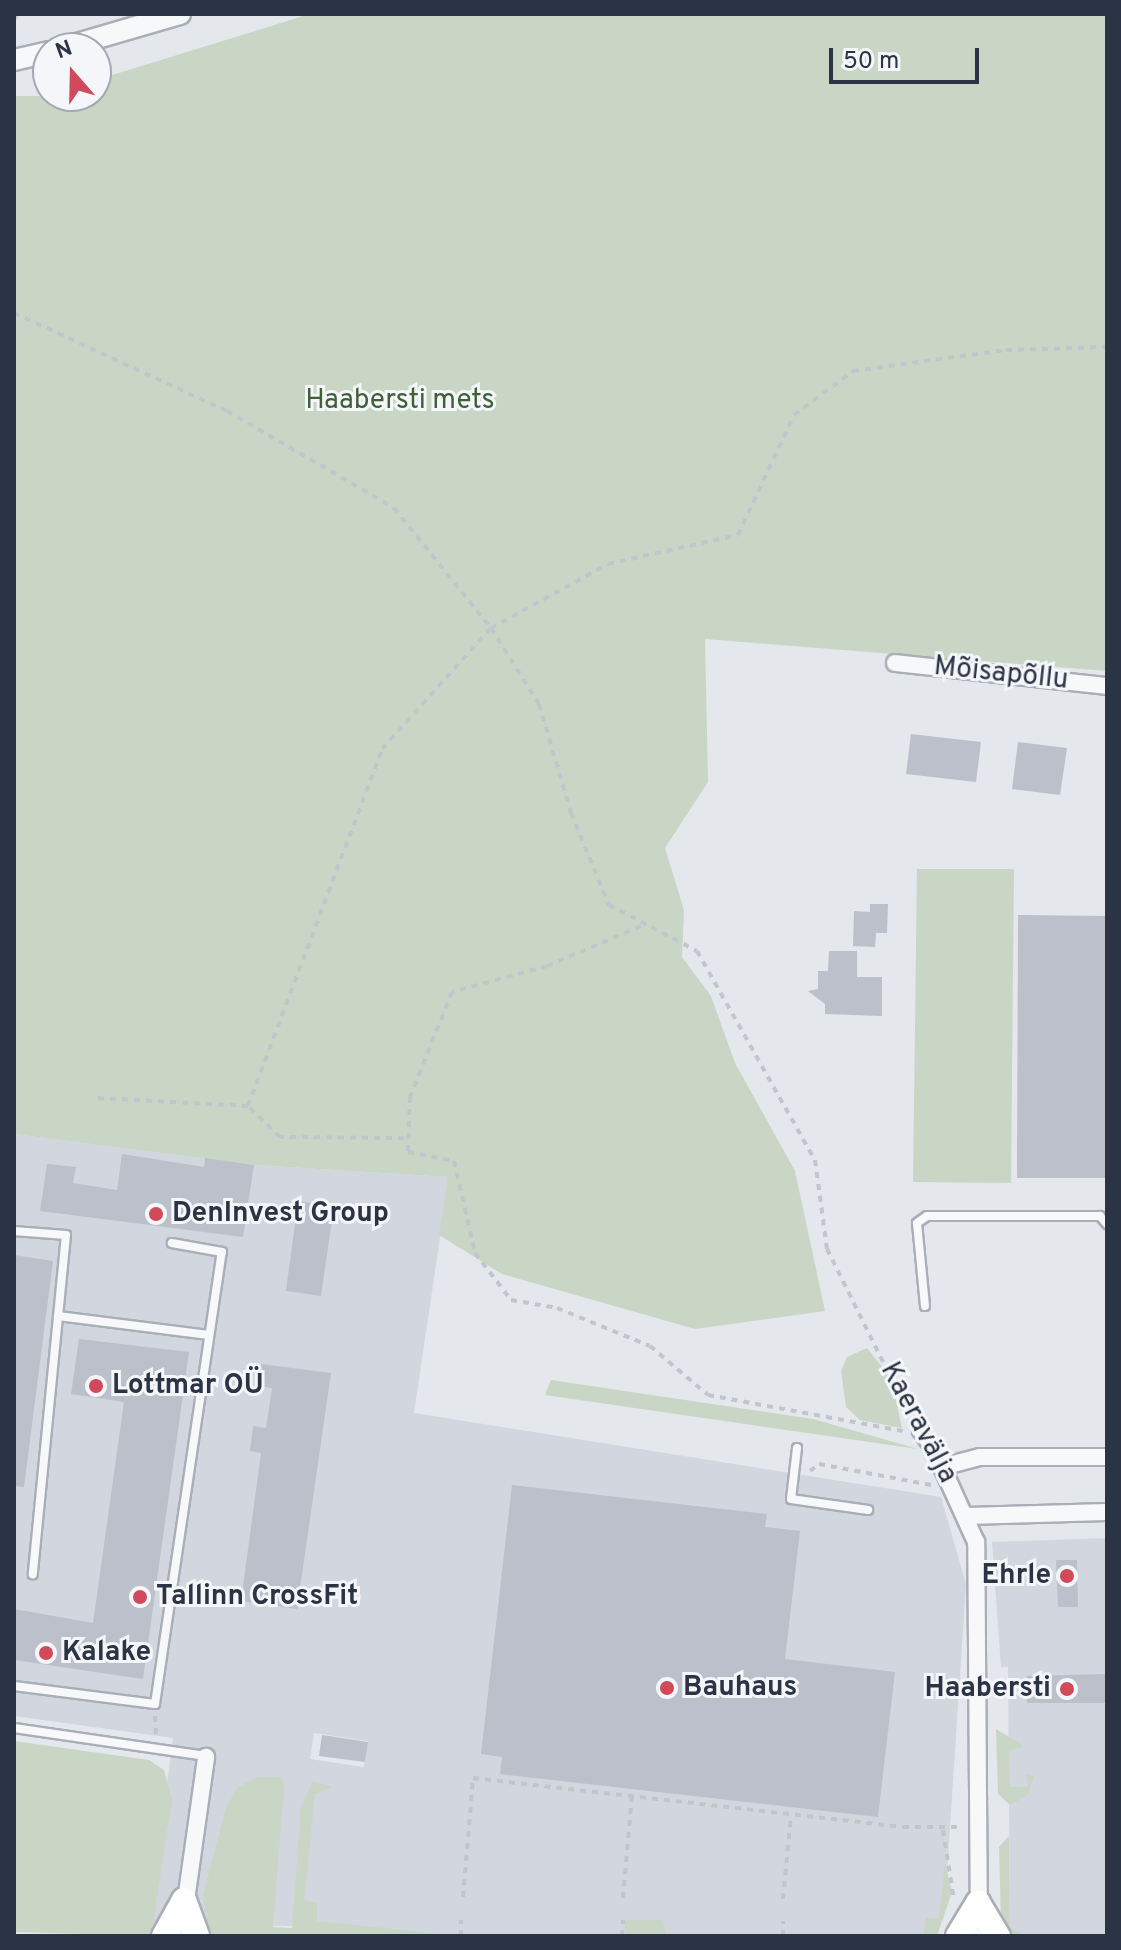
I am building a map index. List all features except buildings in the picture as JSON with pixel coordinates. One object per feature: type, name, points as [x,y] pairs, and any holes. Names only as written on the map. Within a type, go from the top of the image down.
[{"type":"main road","points":[[164,1936],[184,1900]]},
{"type":"main road","points":[[184,1900],[197,1936]]},
{"type":"main road","points":[[956,1926],[978,1903],[998,1936]]},
{"type":"street","points":[[112,34],[180,14]]},
{"type":"street","name":"Mõisapõllu","points":[[895,663],[1107,686]]},
{"type":"street","points":[[942,1467],[980,1457],[1107,1457]]},
{"type":"street","name":"Kaeravälja","points":[[942,1467],[967,1516],[976,1542],[982,1709],[979,1936]]},
{"type":"street","points":[[967,1516],[1107,1512]]},
{"type":"street","points":[[181,1936],[206,1757]]},
{"type":"lane","points":[[925,1306],[917,1223],[927,1216],[1100,1216],[1107,1224]]},
{"type":"lane","points":[[14,1231],[66,1235],[33,1574]]},
{"type":"lane","points":[[14,1686],[155,1704],[222,1252],[172,1243]]},
{"type":"lane","points":[[58,1316],[209,1335]]},
{"type":"lane","name":"Kaeravälja","points":[[917,1432],[942,1467]]},
{"type":"lane","points":[[797,1448],[791,1499],[868,1510]]},
{"type":"lane","points":[[14,1728],[206,1757]]},
{"type":"path","points":[[14,20],[17,14]]},
{"type":"path","points":[[14,313],[227,411],[394,508],[491,628],[539,704],[595,877],[609,905],[641,926]]},
{"type":"path","points":[[248,1106],[382,749],[491,628],[608,564],[738,535],[794,415],[853,371],[1006,350],[1107,347]]},
{"type":"path","points":[[641,926],[577,956],[452,992],[410,1097],[405,1138],[408,1152],[423,1160],[454,1161],[475,1253],[511,1300],[557,1308],[650,1346],[708,1395],[880,1431],[917,1432]]},
{"type":"path","name":"Kaeravälja","points":[[641,926],[697,951],[815,1160],[827,1249],[917,1432]]},
{"type":"path","points":[[98,1098],[248,1106],[280,1137],[405,1138]]},
{"type":"path","points":[[810,1471],[819,1464],[909,1477],[936,1490]]},
{"type":"path","points":[[155,1704],[157,1749]]},
{"type":"path","points":[[463,1897],[473,1778],[791,1816],[943,1830],[965,1821]]},
{"type":"path","points":[[623,1898],[632,1796]]},
{"type":"path","points":[[783,1899],[791,1816]]},
{"type":"path","points":[[943,1830],[942,1860],[954,1867],[956,1926]]},
{"type":"path","points":[[461,1920],[461,1936]]},
{"type":"path","points":[[622,1936],[623,1920]]},
{"type":"path","points":[[783,1921],[783,1936]]},
{"type":"shaded area","points":[[14,1134],[254,1165],[449,1177],[414,1413],[941,1497],[966,1584],[944,1918],[931,1936],[385,1936],[301,1926],[149,1924],[173,1738],[14,1716]],"holes":[[[314,1733],[368,1741],[364,1767],[310,1759]]]},
{"type":"shaded area","points":[[1107,1538],[1107,1936],[1018,1936],[1010,1928],[1008,1667],[1001,1667],[992,1542]]},
{"type":"green space","name":"Haabersti mets","points":[[310,14],[1107,14],[1107,671],[705,639],[708,782],[665,848],[684,910],[682,957],[711,996],[735,1063],[795,1171],[825,1311],[695,1329],[502,1274],[439,1235],[448,1177],[254,1165],[14,1134],[14,96],[32,96],[32,112],[112,112],[112,75]]},
{"type":"green space","points":[[917,869],[1014,869],[1011,1183],[913,1182]]},
{"type":"green space","points":[[867,1348],[891,1378],[902,1428],[860,1420],[846,1407],[841,1371],[847,1357]]},
{"type":"green space","points":[[551,1380],[813,1419],[918,1449],[545,1395]]},
{"type":"green space","points":[[996,1729],[1024,1746],[1009,1751],[1010,1787],[1028,1787],[1026,1774],[1034,1776],[1028,1795],[1010,1805],[998,1794]]},
{"type":"green space","points":[[14,1741],[149,1760],[164,1770],[172,1800],[151,1936],[14,1932]]},
{"type":"green space","points":[[258,1777],[282,1777],[284,1787],[273,1927],[292,1928],[301,1806],[313,1781],[332,1787],[315,1794],[304,1900],[317,1903],[317,1921],[459,1936],[209,1936],[203,1895],[226,1808],[237,1788]]},
{"type":"green space","points":[[1009,1836],[1010,1928],[1027,1936],[1008,1936],[1001,1920],[999,1847]]},
{"type":"green space","points":[[945,1863],[952,1892],[937,1936],[923,1936],[926,1918],[939,1918]]},
{"type":"green space","points":[[625,1920],[663,1920],[666,1935],[780,1936],[625,1936]]},
{"type":"place","name":"DenInvest Group","points":[[156,1214]]},
{"type":"place","name":"Lottmar OÜ","points":[[96,1386]]},
{"type":"place","name":"Ehrle","points":[[1067,1576]]},
{"type":"place","name":"Tallinn CrossFit","points":[[140,1597]]},
{"type":"place","name":"Kalake","points":[[46,1653]]},
{"type":"place","name":"Bauhaus","points":[[667,1688]]},
{"type":"place","name":"Haabersti","points":[[1067,1689]]}]
